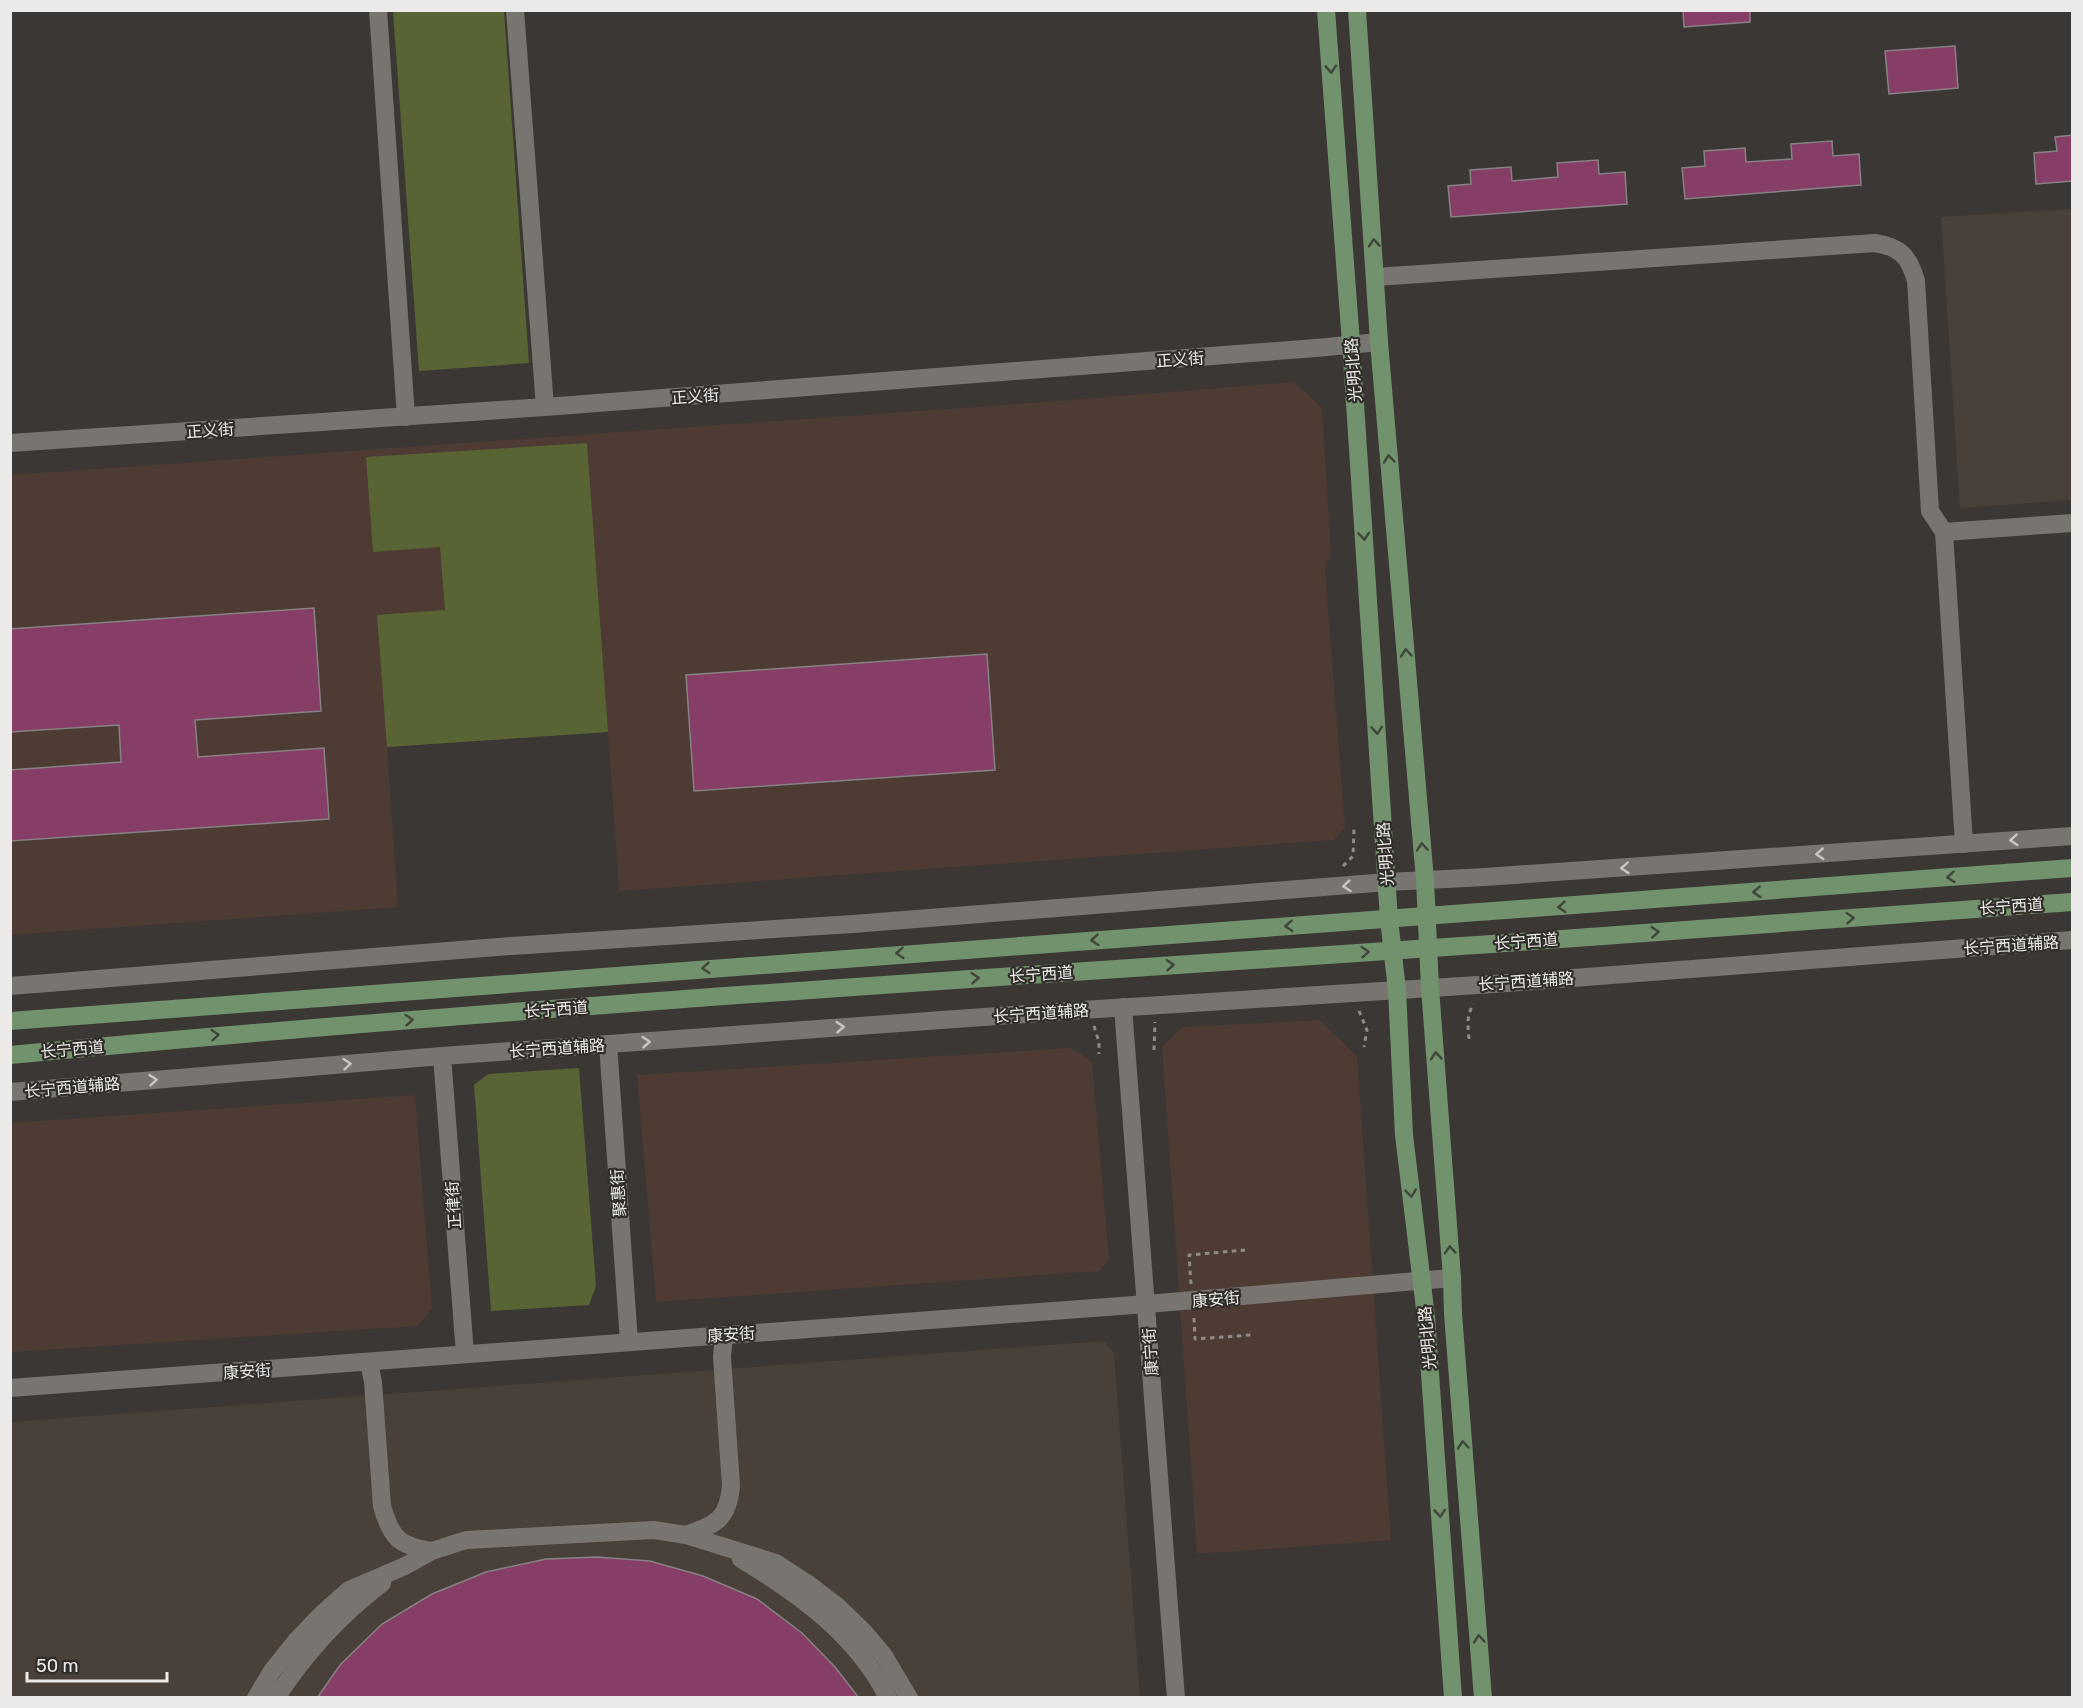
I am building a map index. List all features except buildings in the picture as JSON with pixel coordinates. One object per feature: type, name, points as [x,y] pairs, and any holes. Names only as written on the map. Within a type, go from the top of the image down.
[{"type":"main road","name":"光明北路","points":[[1326,10],[1352,343],[1389,919],[1397,990],[1404,1135],[1426,1317],[1453,1698]]},
{"type":"main road","name":"光明北路","points":[[1357,10],[1379,342],[1425,880],[1430,988],[1453,1314],[1484,1698]]},
{"type":"main road","name":"长宁西道","points":[[10,1021],[855,956],[1427,917],[2073,868]]},
{"type":"main road","name":"长宁西道","points":[[10,1054],[270,1030],[783,991],[2073,902]]},
{"type":"street","points":[[378,10],[406,417]]},
{"type":"street","points":[[515,10],[545,408]]},
{"type":"street","points":[[1376,277],[1875,243],[1893,246],[1911,263],[1916,281],[1930,511],[1944,532],[1964,844]]},
{"type":"street","name":"正义街","points":[[10,443],[545,408],[1379,342]]},
{"type":"street","points":[[1944,532],[2073,523]]},
{"type":"street","points":[[10,986],[511,946],[853,924],[1321,889],[1387,882],[2073,836]]},
{"type":"street","name":"长宁西道辅路","points":[[10,1092],[442,1056],[1123,1007],[1494,984],[2073,940]]},
{"type":"street","name":"康宁街","points":[[1123,1007],[1176,1698]]},
{"type":"street","name":"聚惠街","points":[[608,1044],[629,1342]]},
{"type":"street","name":"正律街","points":[[442,1056],[465,1354]]},
{"type":"street","name":"康安街","points":[[10,1388],[1147,1304],[1452,1278]]},
{"type":"street","points":[[686,1535],[708,1527],[721,1519],[730,1497],[722,1357],[724,1335]]},
{"type":"street","points":[[717,1544],[738,1490],[730,1357],[724,1335]]},
{"type":"street","points":[[369,1362],[373,1382],[382,1506],[385,1519],[397,1540],[414,1548],[432,1551]]},
{"type":"street","points":[[369,1362],[365,1381],[374,1508],[378,1520],[405,1566]]},
{"type":"street","points":[[256,1698],[296,1641],[350,1590],[405,1566],[432,1551],[466,1540],[654,1530],[686,1535],[776,1563],[808,1584],[837,1606],[864,1632],[884,1656],[909,1698]]},
{"type":"street","points":[[717,1544],[791,1590],[819,1613],[847,1639],[867,1663],[888,1698]]},
{"type":"street","points":[[276,1698],[290,1675],[314,1645],[368,1594],[405,1566]]},
{"type":"path","points":[[1321,889],[1353,856],[1354,829]]},
{"type":"path","points":[[1469,1039],[1467,1024],[1469,1011],[1494,984]]},
{"type":"path","points":[[1154,1050],[1155,1020],[1166,1005]]},
{"type":"path","points":[[1356,1008],[1367,1030],[1364,1047]]},
{"type":"path","points":[[1082,1010],[1094,1027],[1099,1042],[1099,1054]]},
{"type":"path","points":[[1190,1255],[1245,1250]]},
{"type":"path","points":[[1195,1339],[1251,1335]]},
{"type":"shaded area","points":[[2072,209],[2072,500],[1960,508],[1941,217]]},
{"type":"shaded area","points":[[1294,382],[1322,408],[1331,553],[1325,568],[1345,828],[1334,840],[619,891],[608,732],[387,747],[398,907],[11,935],[11,475],[1045,402]]},
{"type":"shaded area","points":[[1319,1020],[1357,1056],[1391,1540],[1197,1554],[1162,1046],[1183,1027]]},
{"type":"shaded area","points":[[1071,1048],[1092,1062],[1109,1259],[1099,1271],[656,1302],[637,1075]]},
{"type":"shaded area","points":[[415,1095],[432,1308],[418,1326],[11,1352],[11,1123]]},
{"type":"shaded area","points":[[1104,1341],[1114,1353],[1140,1697],[11,1698],[11,1422]]},
{"type":"green space","points":[[393,11],[504,11],[529,363],[419,371]]},
{"type":"green space","points":[[587,443],[608,732],[387,747],[377,615],[445,610],[440,547],[373,552],[366,457]]},
{"type":"green space","points":[[579,1068],[596,1286],[589,1305],[491,1311],[474,1085],[488,1074]]}]
